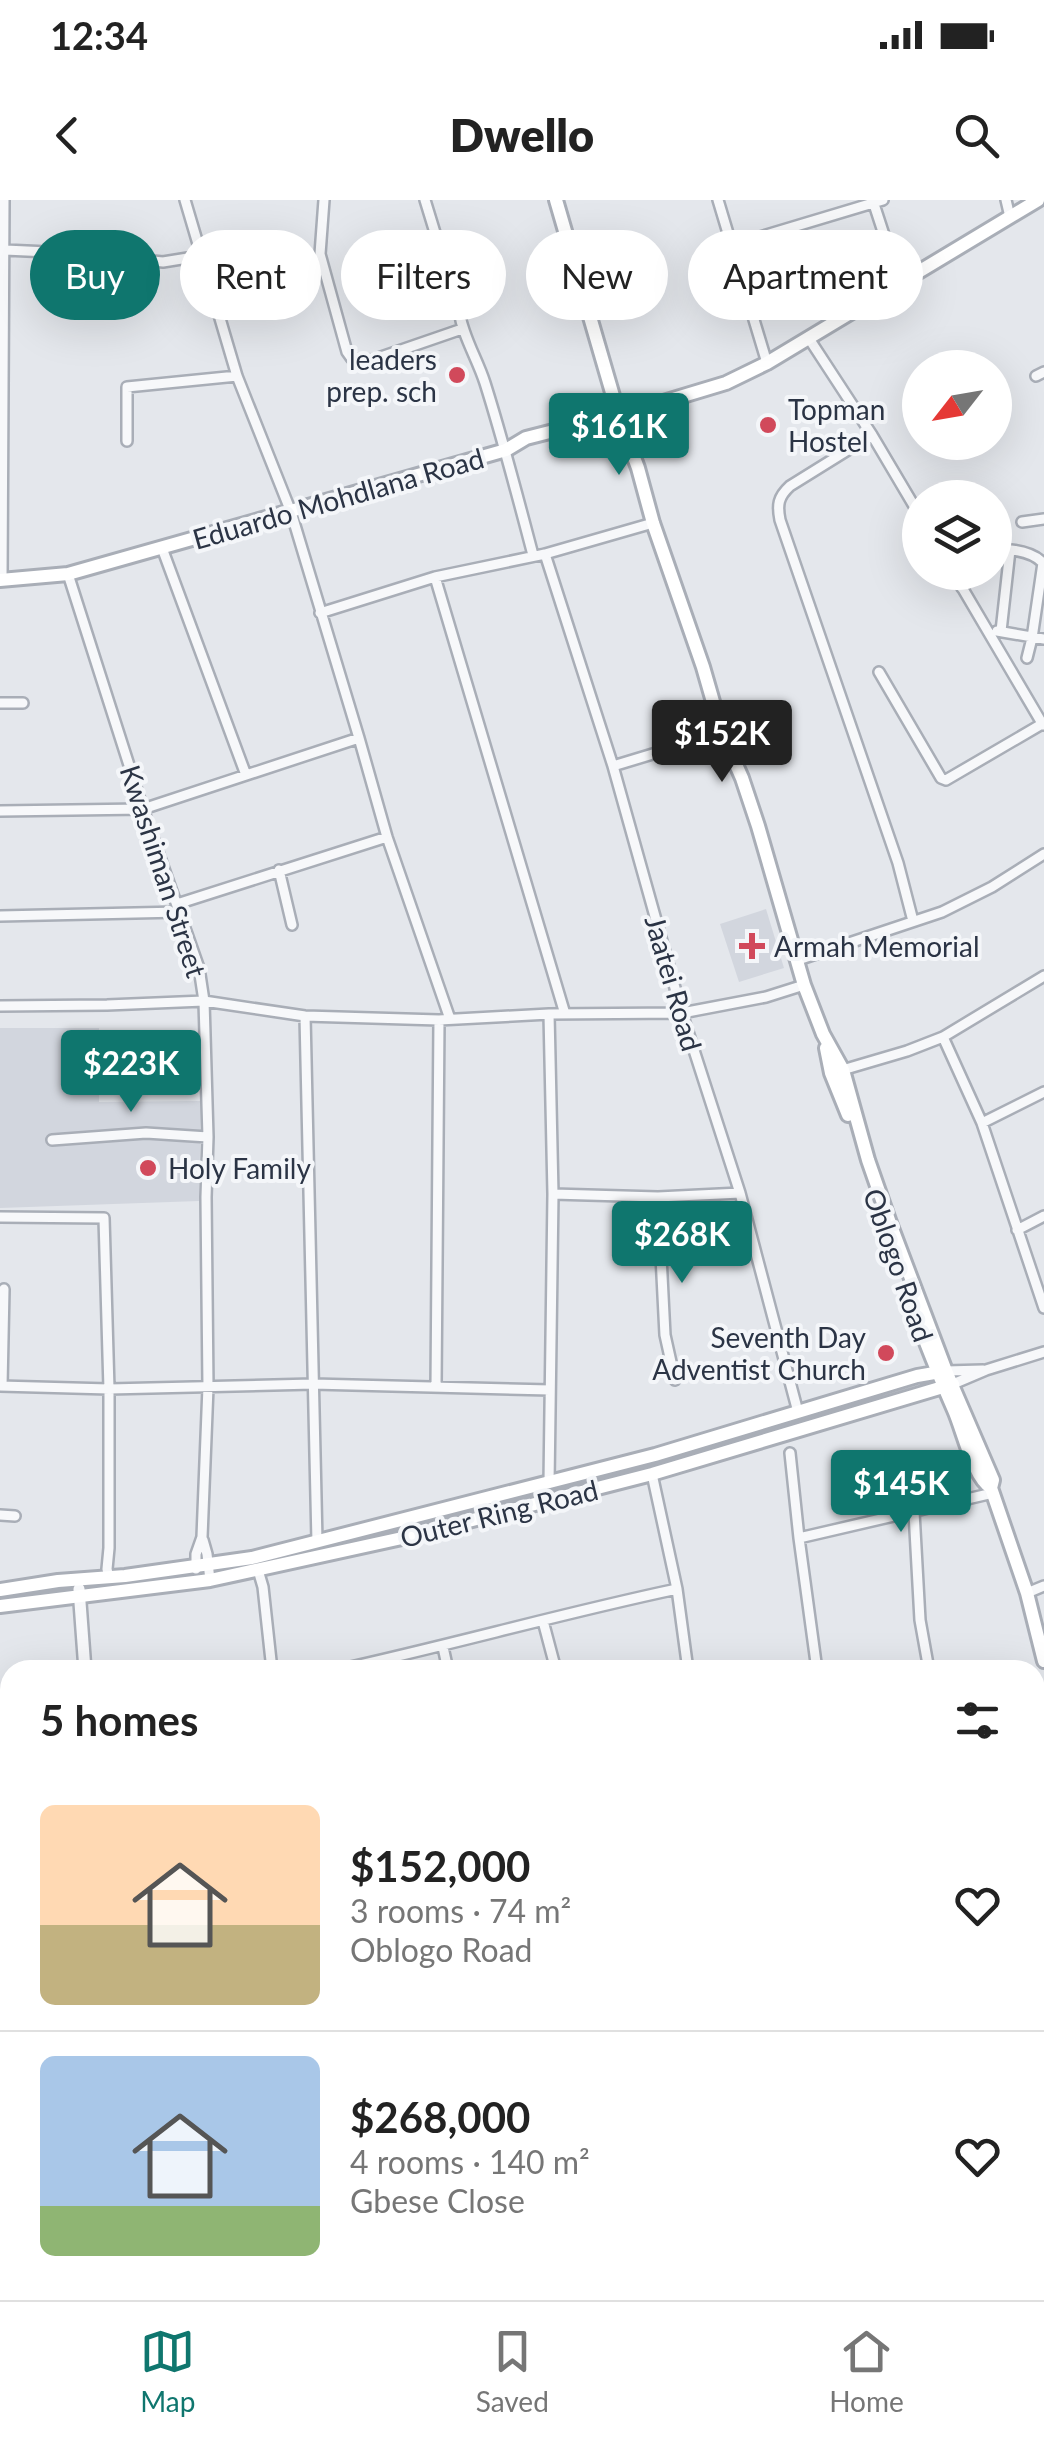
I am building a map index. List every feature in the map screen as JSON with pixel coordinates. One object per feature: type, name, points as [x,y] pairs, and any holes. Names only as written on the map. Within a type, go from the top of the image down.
[{"type":"main road","name":"Oblogo Road","points":[[556,200],[620,420],[704,666],[722,733],[742,778],[804,985],[945,1378],[992,1480],[992,1491],[1027,1593],[1044,1660]]},
{"type":"main road","name":"Eduardo Mohdlana Road","points":[[923,270],[1038,200]]},
{"type":"main road","name":"Eduardo Mohdlana Road","points":[[1,580],[68,574],[506,450],[526,438],[589,422],[620,420],[726,383],[836,320]]},
{"type":"main road","name":"Outer Ring Road","points":[[0,1590],[252,1558],[549,1483],[798,1412],[945,1378]]},
{"type":"main road","name":"Outer Ring Road","points":[[0,1606],[203,1581],[402,1538],[652,1474],[945,1378]]},
{"type":"street","points":[[1,580],[4,200]]},
{"type":"street","points":[[185,200],[193,230]]},
{"type":"street","points":[[324,200],[320,254],[352,359],[372,360],[462,329]]},
{"type":"street","name":"Jaatei Road","points":[[425,200],[462,329],[482,374],[539,555],[613,766],[682,1013],[740,1193],[798,1412]]},
{"type":"street","points":[[718,200],[728,230]]},
{"type":"street","points":[[1006,200],[1010,217]]},
{"type":"street","points":[[782,230],[876,201],[884,230]]},
{"type":"street","points":[[5,250],[163,262],[180,259]]},
{"type":"street","points":[[221,320],[237,376],[291,512],[386,837],[450,1019]]},
{"type":"street","points":[[755,320],[767,363]]},
{"type":"street","points":[[808,336],[902,486]]},
{"type":"street","points":[[127,441],[127,386],[237,376]]},
{"type":"street","points":[[872,435],[790,486],[782,493],[778,509],[898,864],[913,921]]},
{"type":"street","points":[[1022,522],[1044,519]]},
{"type":"street","points":[[320,613],[436,577],[539,555],[653,524]]},
{"type":"street","points":[[162,548],[246,775]]},
{"type":"street","points":[[1012,550],[1032,554],[1043,563],[1027,658]]},
{"type":"street","name":"Kwashiman Street","points":[[68,574],[198,968],[204,1001],[208,1387],[203,1581]]},
{"type":"street","points":[[436,577],[565,1014]]},
{"type":"street","points":[[879,672],[940,778],[946,780],[1043,726],[963,590]]},
{"type":"street","points":[[1000,632],[1005,590]]},
{"type":"street","points":[[986,629],[1044,639]]},
{"type":"street","points":[[0,702],[23,703]]},
{"type":"street","points":[[613,766],[722,733]]},
{"type":"street","points":[[0,811],[144,808],[360,738]]},
{"type":"street","points":[[0,916],[178,908],[278,870],[386,837]]},
{"type":"street","points":[[798,960],[962,903],[1044,854]]},
{"type":"street","points":[[278,870],[292,924]]},
{"type":"street","points":[[837,1071],[943,1037],[1044,976]]},
{"type":"street","points":[[0,1006],[204,1001],[305,1016],[439,1020],[682,1013],[766,997],[804,985]]},
{"type":"street","points":[[549,1014],[553,1194],[549,1483]]},
{"type":"street","points":[[305,1016],[317,1542]]},
{"type":"street","points":[[436,1387],[439,1020]]},
{"type":"street","points":[[943,1037],[982,1123],[1044,1308]]},
{"type":"street","points":[[982,1123],[1044,1092]]},
{"type":"street","points":[[52,1140],[146,1133],[208,1137]]},
{"type":"street","points":[[553,1194],[658,1197],[740,1193]]},
{"type":"street","points":[[658,1197],[665,1334],[675,1380]]},
{"type":"street","points":[[1017,1230],[1044,1216]]},
{"type":"street","points":[[0,1217],[104,1218],[110,1389],[108,1578]]},
{"type":"street","points":[[4,1289],[1,1386],[110,1389],[313,1384],[550,1390]]},
{"type":"street","name":"Outer Ring Road","points":[[945,1378],[1044,1352]]},
{"type":"street","points":[[790,1452],[816,1660]]},
{"type":"street","points":[[652,1474],[687,1660]]},
{"type":"street","points":[[799,1538],[992,1491]]},
{"type":"street","points":[[914,1512],[920,1620],[927,1660]]},
{"type":"street","points":[[0,1515],[16,1516]]},
{"type":"street","points":[[258,1570],[271,1660]]},
{"type":"street","points":[[78,1580],[83,1660]]},
{"type":"street","points":[[1027,1593],[1044,1586]]},
{"type":"street","points":[[383,1660],[676,1589]]},
{"type":"street","points":[[543,1621],[553,1660]]},
{"type":"street","points":[[443,1647],[446,1660]]},
{"type":"shaded area","name":"Armah Memorial","points":[[766,909],[784,968],[739,982],[720,924]]},
{"type":"shaded area","points":[[0,1028],[99,1028],[99,1102],[201,1101],[199,1201],[0,1208]]},
{"type":"place","name":"leaders prep. sch","points":[[457,375]]},
{"type":"place","name":"Topman Hostel","points":[[768,425]]},
{"type":"place","name":"Armah Memorial","points":[[752,946]]},
{"type":"place","name":"Holy Family","points":[[148,1168]]},
{"type":"place","name":"Seventh Day Adventist Church","points":[[886,1353]]}]
